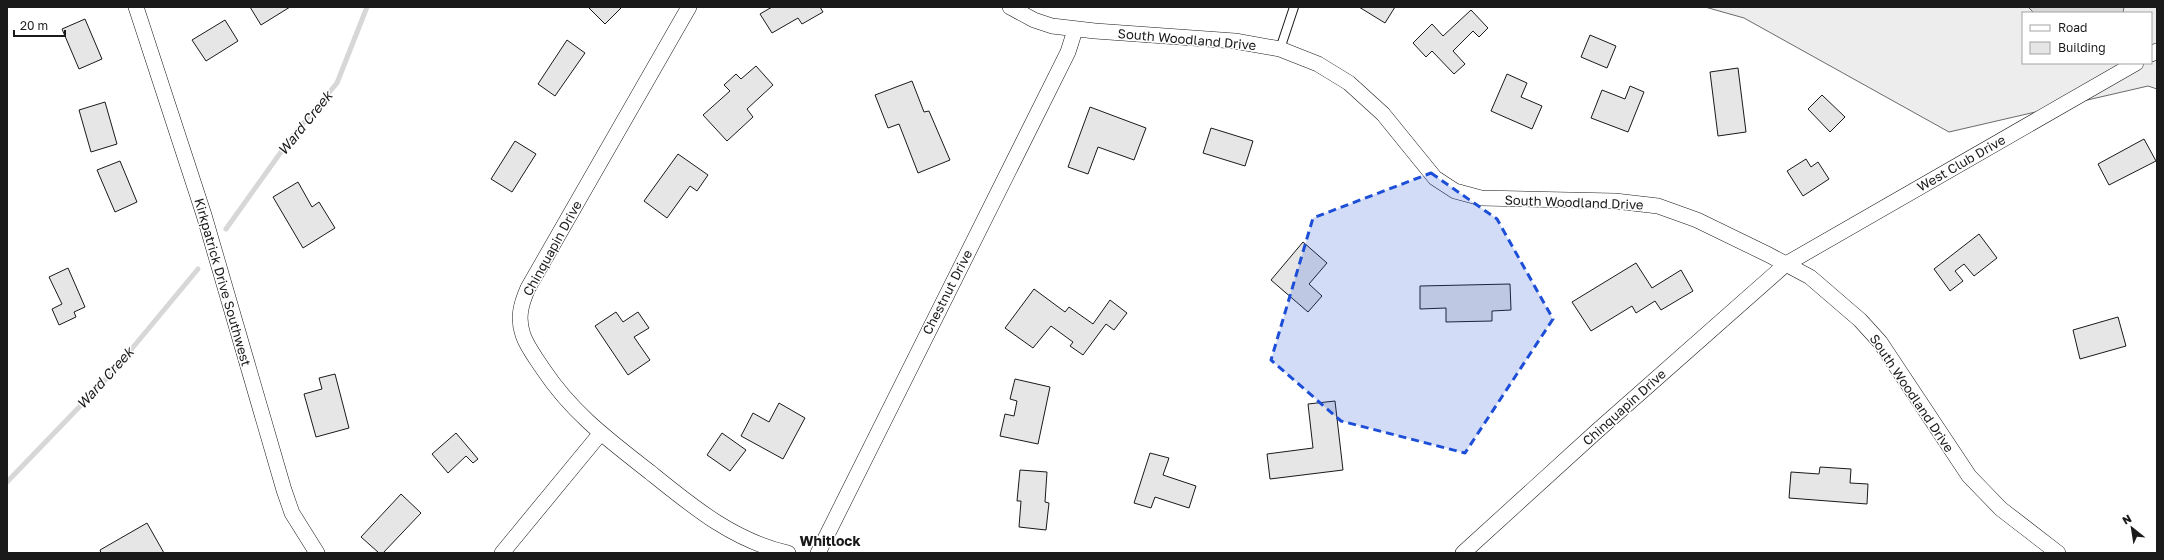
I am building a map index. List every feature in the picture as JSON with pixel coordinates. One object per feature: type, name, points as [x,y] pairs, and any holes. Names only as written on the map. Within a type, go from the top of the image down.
[{"type":"street","name":"Kirkpatrick Drive Southwest","points":[[136,7],[204,215],[284,490],[292,512],[317,553]]},
{"type":"street","name":"Chinquapin Drive","points":[[689,7],[532,282],[520,309],[523,335],[539,363],[557,389],[600,434],[698,510],[753,542],[769,549],[788,553]]},
{"type":"street","name":"South Woodland Drive","points":[[1010,7],[1034,20],[1052,26],[1075,30],[1235,41],[1280,49],[1318,64],[1349,83],[1388,119],[1435,178],[1454,191],[1481,198],[1614,201],[1658,206],[1697,220],[1786,264],[1810,277],[1860,320],[1880,342],[1969,476],[2001,508],[2058,553]]},
{"type":"street","name":"Chestnut Drive","points":[[818,553],[1068,52],[1075,30]]},
{"type":"street","name":"West Club Drive","points":[[1786,264],[2134,64]]},
{"type":"street","name":"Chinquapin Drive","points":[[1463,553],[1603,426],[1786,264]]},
{"type":"street","points":[[502,553],[600,434]]},
{"type":"lane","points":[[1280,49],[1294,7]]},
{"type":"highlighted area","points":[[1431,173],[1497,219],[1553,319],[1465,453],[1341,421],[1271,360],[1313,218]]},
{"type":"shaded area","points":[[1705,7],[2157,7],[2157,89],[2148,86],[1949,132],[1744,18]]},
{"type":"shaded area","points":[[2028,7],[2124,7],[2123,12],[2033,12]]},
{"type":"building","points":[[250,7],[290,7],[261,25]]},
{"type":"building","points":[[588,7],[622,7],[605,24]]},
{"type":"building","points":[[772,7],[820,7],[823,12],[802,24],[798,18],[772,33],[760,14]]},
{"type":"building","points":[[1359,7],[1395,7],[1385,23]]},
{"type":"building","points":[[1471,10],[1488,28],[1479,37],[1473,31],[1453,51],[1465,64],[1454,74],[1432,51],[1426,57],[1413,43],[1432,24],[1443,36]]},
{"type":"building","points":[[85,19],[102,59],[79,69],[62,29]]},
{"type":"building","points":[[225,20],[238,41],[206,61],[192,40]]},
{"type":"building","points":[[1590,35],[1616,46],[1607,68],[1581,57]]},
{"type":"building","points":[[567,40],[585,53],[555,96],[538,84]]},
{"type":"building","points":[[756,66],[773,85],[747,109],[753,117],[727,141],[703,115],[730,91],[724,85],[736,74],[741,79]]},
{"type":"building","points":[[1738,68],[1746,132],[1718,136],[1710,72]]},
{"type":"building","points":[[1507,74],[1527,83],[1521,97],[1542,106],[1532,129],[1491,111]]},
{"type":"building","points":[[912,81],[924,112],[929,111],[950,160],[918,173],[899,124],[888,128],[875,95]]},
{"type":"building","points":[[1630,86],[1644,92],[1628,132],[1591,118],[1602,90],[1625,99]]},
{"type":"building","points":[[1822,95],[1845,117],[1830,132],[1808,109]]},
{"type":"building","points":[[105,102],[117,144],[91,152],[79,110]]},
{"type":"building","points":[[1090,107],[1146,128],[1134,160],[1098,147],[1088,174],[1068,167]]},
{"type":"building","points":[[1211,128],[1253,141],[1245,166],[1203,153]]},
{"type":"building","points":[[2144,139],[2156,161],[2109,185],[2098,164]]},
{"type":"building","points":[[515,141],[536,154],[512,192],[491,179]]},
{"type":"building","points":[[678,154],[708,175],[697,191],[690,186],[667,218],[644,201]]},
{"type":"building","points":[[1806,159],[1811,167],[1818,162],[1829,179],[1803,196],[1787,171]]},
{"type":"building","points":[[120,161],[137,202],[115,212],[97,170]]},
{"type":"building","points":[[298,182],[312,207],[319,202],[335,228],[303,248],[273,197]]},
{"type":"building","points":[[1979,234],[1997,258],[1974,276],[1964,264],[1955,271],[1963,281],[1950,291],[1934,269]]},
{"type":"building","points":[[1303,242],[1327,263],[1309,284],[1322,296],[1308,312],[1271,280]]},
{"type":"building","points":[[1636,263],[1652,288],[1681,270],[1693,291],[1661,310],[1655,301],[1636,313],[1632,306],[1591,331],[1572,302]]},
{"type":"building","points":[[68,268],[85,307],[74,312],[76,317],[59,325],[52,309],[62,304],[49,277]]},
{"type":"building","points":[[1510,284],[1511,310],[1492,311],[1492,321],[1446,322],[1446,308],[1420,309],[1420,286]]},
{"type":"building","points":[[1034,289],[1065,312],[1069,307],[1093,324],[1110,300],[1127,313],[1114,330],[1106,324],[1083,355],[1070,346],[1073,342],[1051,326],[1033,348],[1005,328]]},
{"type":"building","points":[[616,312],[623,322],[638,312],[649,328],[634,337],[650,360],[628,375],[595,326]]},
{"type":"building","points":[[2118,317],[2126,346],[2080,359],[2073,330]]},
{"type":"building","points":[[335,374],[349,428],[316,437],[304,394],[322,389],[319,378]]},
{"type":"building","points":[[1015,379],[1050,387],[1038,444],[1000,436],[1005,414],[1014,416],[1017,401],[1010,399]]},
{"type":"building","points":[[1335,401],[1343,470],[1270,479],[1267,454],[1313,448],[1308,404]]},
{"type":"building","points":[[779,403],[805,418],[783,459],[741,436],[753,413],[769,422]]},
{"type":"building","points":[[456,433],[478,459],[473,463],[466,456],[448,473],[432,454]]},
{"type":"building","points":[[722,433],[746,450],[730,471],[707,455]]},
{"type":"building","points":[[1150,453],[1169,458],[1163,475],[1196,486],[1189,508],[1155,497],[1151,508],[1134,503]]},
{"type":"building","points":[[1820,467],[1851,469],[1850,483],[1868,484],[1867,504],[1789,498],[1791,472],[1819,474]]},
{"type":"building","points":[[1020,470],[1047,472],[1045,502],[1049,503],[1046,530],[1019,527],[1021,501],[1017,501]]},
{"type":"building","points":[[401,494],[421,513],[383,553],[379,553],[361,537]]},
{"type":"building","points":[[147,523],[164,553],[101,553],[100,550]]},
{"type":"waterway","name":"Ward Creek","points":[[226,229],[291,138],[337,83],[367,7]]},
{"type":"waterway","name":"Ward Creek","points":[[7,482],[110,375],[198,269]]},
{"type":"district","name":"Whitlock","points":[[830,541]]}]
